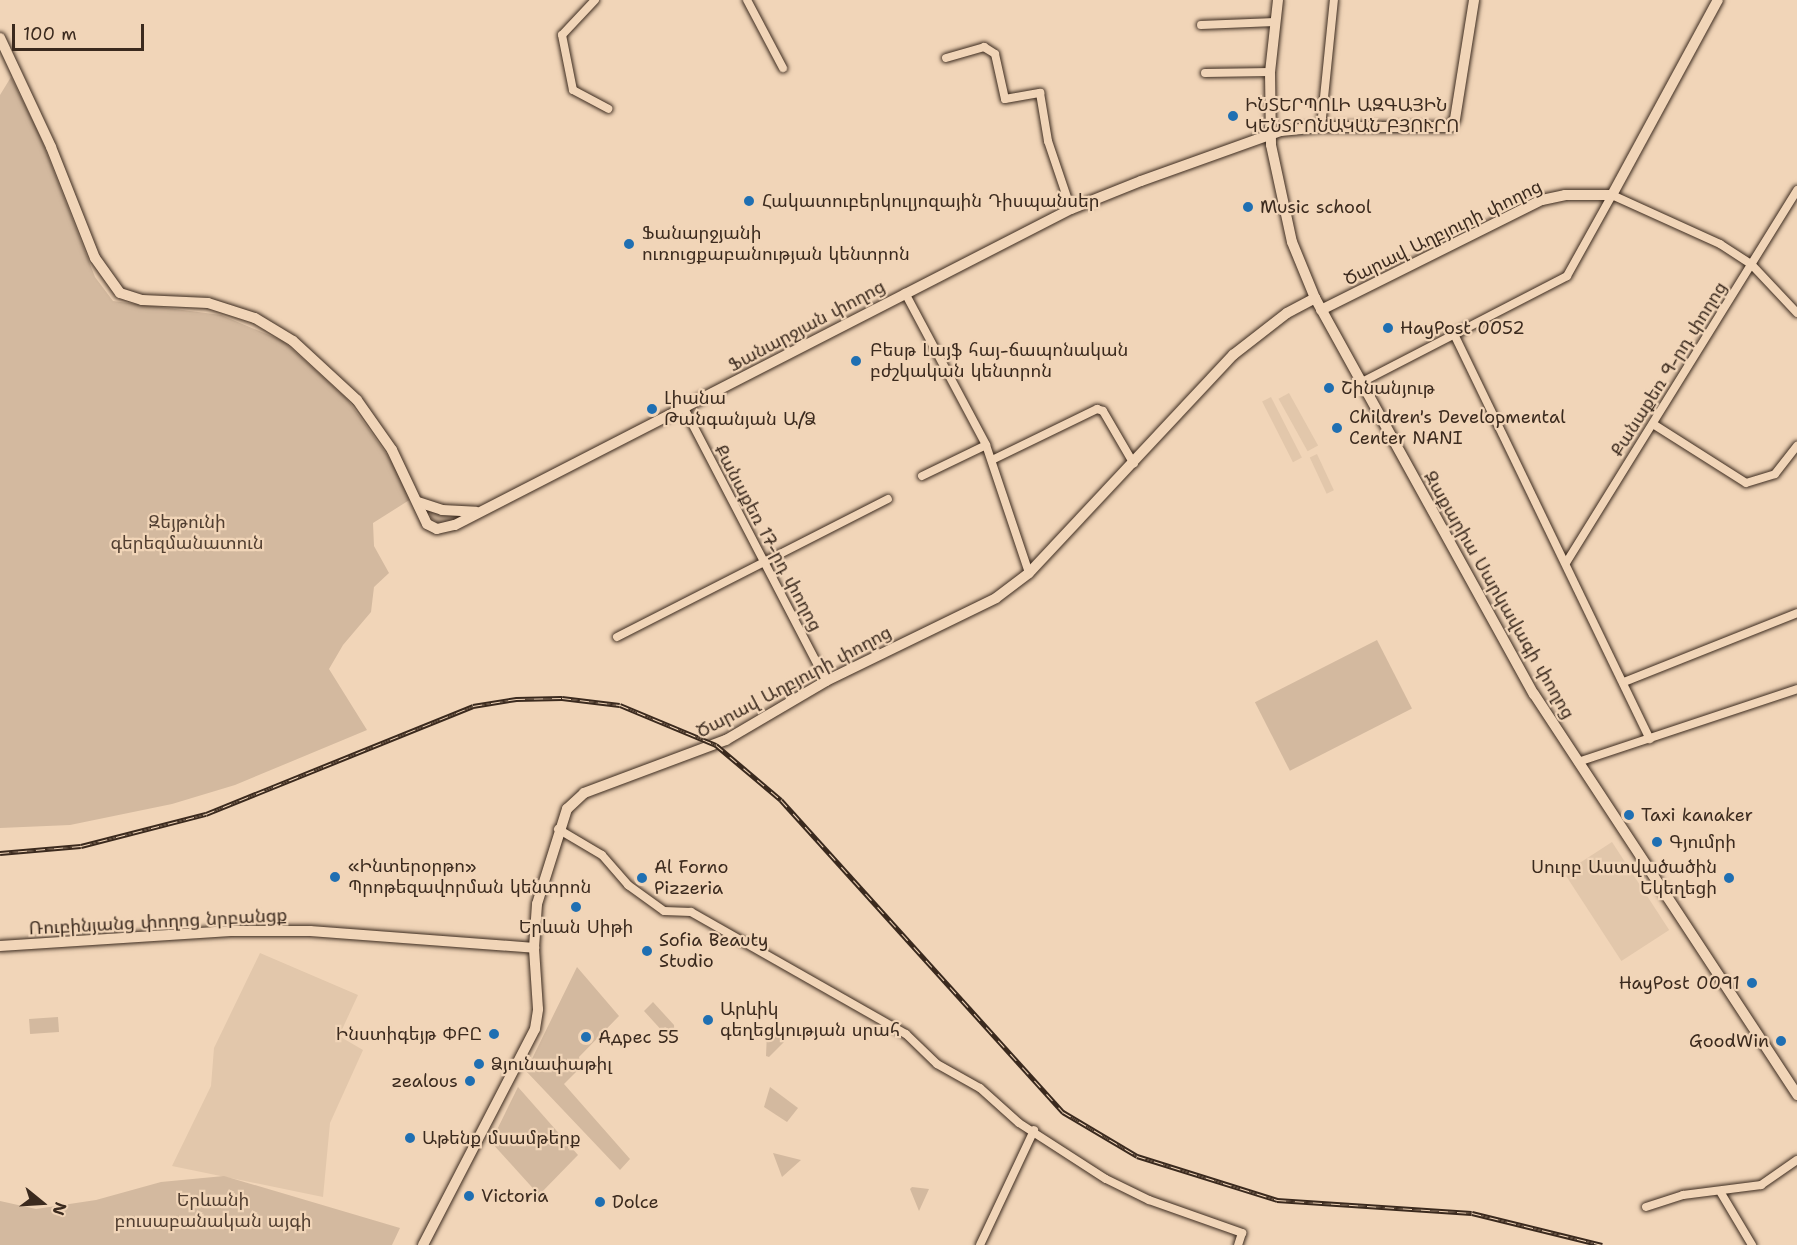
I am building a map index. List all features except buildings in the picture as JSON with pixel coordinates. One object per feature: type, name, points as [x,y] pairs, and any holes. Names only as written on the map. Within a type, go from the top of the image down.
[{"type":"street","points":[[595,0],[562,34],[573,90],[608,109]]},
{"type":"street","points":[[747,0],[783,68]]},
{"type":"street","name":"Զաքարիա Սարկավագի փողոց","points":[[1278,0],[1270,72],[1270,134],[1292,242],[1315,298],[1534,694],[1796,1092]]},
{"type":"street","points":[[1321,127],[1334,0]]},
{"type":"street","name":"Ֆանարջյան փողոց","points":[[0,38],[51,147],[95,258],[120,294],[142,300],[208,303],[255,318],[293,341],[327,369],[357,400],[392,450],[427,524],[437,529],[447,528],[1071,209],[1270,134],[1321,127],[1450,127],[1455,119],[1474,0]]},
{"type":"street","points":[[1360,383],[1567,276],[1718,0]]},
{"type":"street","points":[[1201,25],[1275,22]]},
{"type":"street","points":[[946,58],[984,47],[995,54],[1005,99],[1040,93],[1048,141],[1071,209]]},
{"type":"street","points":[[1205,73],[1270,72]]},
{"type":"street","name":"Քանաքեռ 9-րդ փողոց","points":[[1566,563],[1797,190]]},
{"type":"street","name":"Ծարավ Աղբյուրի փողոց","points":[[1321,310],[1542,200],[1565,195],[1612,195]]},
{"type":"street","points":[[1612,195],[1720,244],[1751,264],[1797,313]]},
{"type":"street","points":[[905,293],[986,445],[1029,573]]},
{"type":"street","name":"Ծարավ Աղբյուրի փողոց","points":[[423,1245],[534,1029],[538,1009],[534,948],[537,904],[558,829],[567,809],[584,793],[716,745],[826,681],[996,598],[1029,573],[1134,464],[1233,355],[1287,313],[1315,298]]},
{"type":"street","points":[[1454,334],[1650,739]]},
{"type":"street","name":"Քանաքեռ 17-րդ փողոց","points":[[684,408],[826,681]]},
{"type":"street","points":[[992,460],[1097,409],[1103,411],[1134,464]]},
{"type":"street","points":[[1653,424],[1746,483],[1775,474],[1797,446]]},
{"type":"street","points":[[922,476],[986,445]]},
{"type":"street","points":[[616,637],[888,499]]},
{"type":"street","name":"Ֆանարջյան փողոց","points":[[418,502],[442,510],[476,512]]},
{"type":"street","points":[[1624,682],[1797,613]]},
{"type":"street","points":[[1578,762],[1797,688]]},
{"type":"street","points":[[558,829],[602,855],[628,885],[664,910],[691,912],[906,1034],[937,1064],[980,1088],[1004,1112],[1106,1179],[1149,1200],[1242,1233],[1238,1245]]},
{"type":"street","name":"Ռուբինյանց փողոց նրբանցք","points":[[0,946],[231,931],[310,931],[534,948]]},
{"type":"street","points":[[980,1245],[1034,1130]]},
{"type":"street","points":[[1646,1207],[1683,1195],[1721,1193],[1761,1185],[1797,1160]]},
{"type":"street","points":[[1721,1193],[1752,1245]]},
{"type":"shaded area","points":[[1289,393],[1318,445],[1308,451],[1279,399]]},
{"type":"shaded area","points":[[1271,397],[1302,458],[1293,462],[1262,402]]},
{"type":"shaded area","points":[[1317,454],[1334,490],[1327,494],[1310,457]]},
{"type":"shaded area","points":[[1612,842],[1669,930],[1621,961],[1564,873]]},
{"type":"shaded area","points":[[260,953],[358,995],[339,1036],[363,1050],[330,1123],[323,1197],[172,1166],[211,1086],[214,1048]]},
{"type":"green space","name":"Զեյթունի գերեզմանատուն","points":[[11,77],[40,136],[95,277],[113,301],[221,315],[283,341],[347,399],[390,459],[411,499],[373,523],[374,546],[389,573],[374,587],[371,612],[343,645],[329,669],[367,730],[235,785],[172,804],[70,825],[0,828],[0,95]]},
{"type":"green space","points":[[431,512],[457,516],[457,520],[440,525],[430,517]]},
{"type":"green space","points":[[1377,640],[1412,709],[1290,771],[1255,702]]},
{"type":"green space","points":[[577,967],[619,1016],[579,1057],[581,1067],[564,1084],[630,1159],[620,1170],[526,1071]]},
{"type":"green space","points":[[653,1002],[674,1025],[675,1045],[644,1011]]},
{"type":"green space","points":[[58,1017],[59,1032],[30,1034],[29,1019]]},
{"type":"green space","points":[[767,1032],[786,1040],[769,1057],[766,1056]]},
{"type":"green space","points":[[518,1087],[578,1155],[539,1195],[491,1142]]},
{"type":"green space","points":[[770,1087],[798,1108],[787,1122],[764,1107]]},
{"type":"green space","points":[[773,1153],[801,1160],[782,1177]]},
{"type":"green space","name":"Երևանի բուսաբանական այգի","points":[[224,1176],[400,1228],[392,1245],[0,1245],[0,1201],[36,1209],[96,1200],[161,1182]]},
{"type":"green space","points":[[912,1187],[929,1189],[919,1211],[910,1189]]},
{"type":"railway","points":[[0,853],[81,846],[206,814],[473,706],[516,699],[562,698],[620,705],[716,745],[781,800],[1063,1112],[1137,1156],[1277,1200],[1472,1213],[1602,1245]]},
{"type":"place","name":"ԻՆՏԵՐՊՈԼԻ ԱԶԳԱՅԻՆ ԿԵՆՏՐՈՆԱԿԱՆ ԲՅՈՒՐՈ","points":[[1233,116]]},
{"type":"place","name":"Հակատուբերկուլյոզային Դիսպանսեր","points":[[749,201]]},
{"type":"place","name":"Music school","points":[[1248,207]]},
{"type":"place","name":"Ֆանարջյանի ուռուցքաբանության կենտրոն","points":[[629,244]]},
{"type":"place","name":"HayPost 0052","points":[[1388,328]]},
{"type":"place","name":"Բեսթ Լայֆ հայ-ճապոնական բժշկական կենտրոն","points":[[856,361]]},
{"type":"place","name":"Շինանյութ","points":[[1329,388]]},
{"type":"place","name":"Լիանա Թանգանյան Ա/Ձ","points":[[652,409]]},
{"type":"place","name":"Children's Developmental Center NANI","points":[[1337,428]]},
{"type":"place","name":"Taxi kanaker","points":[[1629,815]]},
{"type":"place","name":"Գյումրի","points":[[1657,842]]},
{"type":"place","name":"«Ինտերօրթո» Պրոթեզավորման կենտրոն","points":[[335,877]]},
{"type":"place","name":"Al Forno Pizzeria","points":[[642,878]]},
{"type":"place","name":"Սուրբ Աստվածածին Եկեղեցի","points":[[1729,878]]},
{"type":"place","name":"Երևան Սիթի","points":[[576,907]]},
{"type":"place","name":"Sofia Beauty Studio","points":[[647,951]]},
{"type":"place","name":"HayPost 0091","points":[[1752,983]]},
{"type":"place","name":"Արևիկ գեղեցկության սրահ","points":[[708,1020]]},
{"type":"place","name":"Ինստիգեյթ ՓԲԸ","points":[[494,1034]]},
{"type":"place","name":"Адрес 55","points":[[586,1037]]},
{"type":"place","name":"GoodWin","points":[[1781,1041]]},
{"type":"place","name":"Ձյունափաթիլ","points":[[479,1064]]},
{"type":"place","name":"zealous","points":[[470,1081]]},
{"type":"place","name":"Աթենք մսամթերք","points":[[410,1138]]},
{"type":"place","name":"Victoria","points":[[469,1196]]},
{"type":"place","name":"Dolce","points":[[600,1202]]}]
